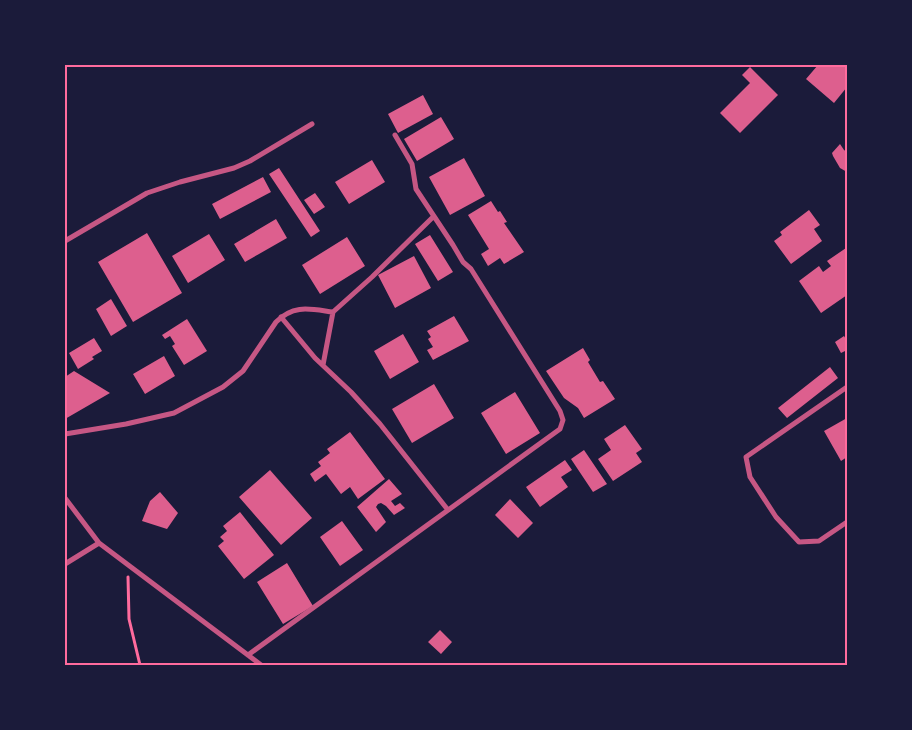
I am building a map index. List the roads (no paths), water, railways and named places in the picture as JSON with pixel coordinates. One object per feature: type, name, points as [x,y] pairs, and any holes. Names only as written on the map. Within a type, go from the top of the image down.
[{"type":"street","points":[[65,241],[147,193],[234,168],[250,161],[312,124]]},
{"type":"street","points":[[248,655],[560,429],[563,420],[560,411],[471,269],[463,262],[416,189],[412,164],[395,135]]},
{"type":"street","points":[[323,365],[333,312],[433,217]]},
{"type":"street","points":[[65,434],[126,424],[174,413],[222,387],[244,371],[276,322],[292,310],[305,309],[333,312]]},
{"type":"street","points":[[281,317],[315,358],[351,392],[380,424],[448,510]]},
{"type":"street","points":[[847,387],[746,457],[750,476],[776,517],[799,542],[819,541],[847,522]]},
{"type":"street","points":[[65,498],[99,543],[261,665]]},
{"type":"street","points":[[65,564],[99,543]]}]
